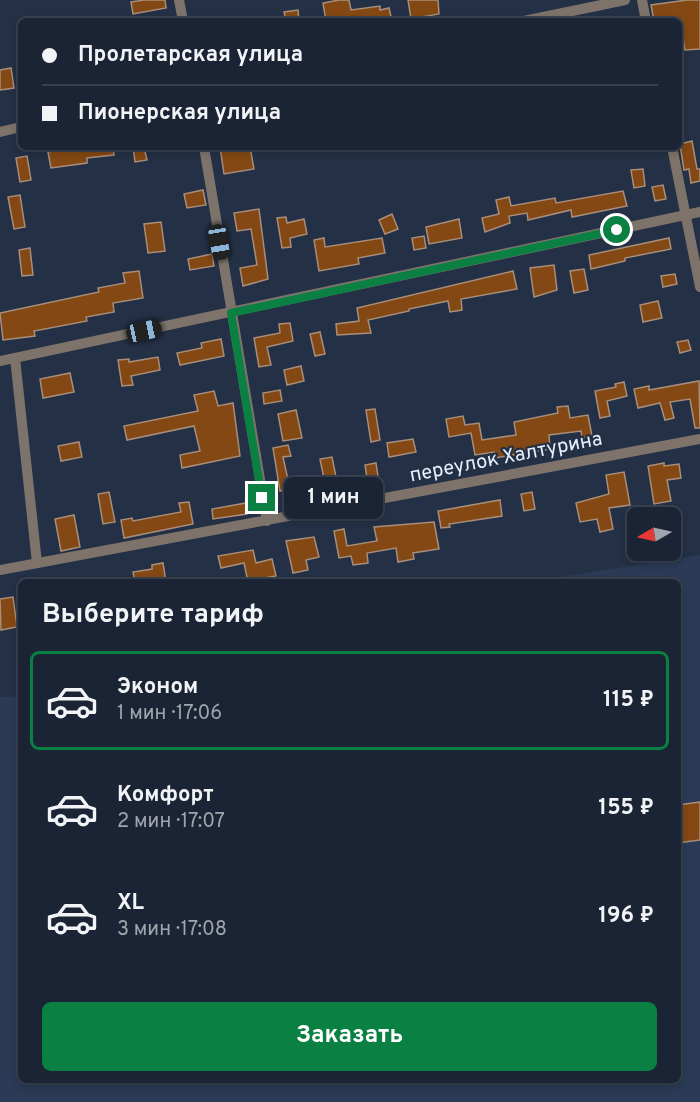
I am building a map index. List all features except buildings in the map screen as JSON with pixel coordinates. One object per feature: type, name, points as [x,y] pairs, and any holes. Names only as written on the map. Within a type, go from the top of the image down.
[{"type":"street","points":[[179,0],[182,18]]},
{"type":"street","points":[[538,18],[625,0]]},
{"type":"street","points":[[642,0],[645,18]]},
{"type":"street","points":[[0,132],[18,128]]},
{"type":"street","points":[[204,150],[267,521]]},
{"type":"street","points":[[673,150],[700,287]]},
{"type":"street","points":[[0,361],[700,212]]},
{"type":"street","points":[[15,358],[36,564]]},
{"type":"street","name":"переулок Халтурина","points":[[0,570],[700,439]]},
{"type":"shaded area","points":[[700,555],[700,1102],[0,1102],[0,697],[18,696],[18,1083],[681,1083],[681,579],[548,579],[662,561],[681,561],[681,558]]},
{"type":"route","points":[[262,498],[231,313],[617,230]]}]
